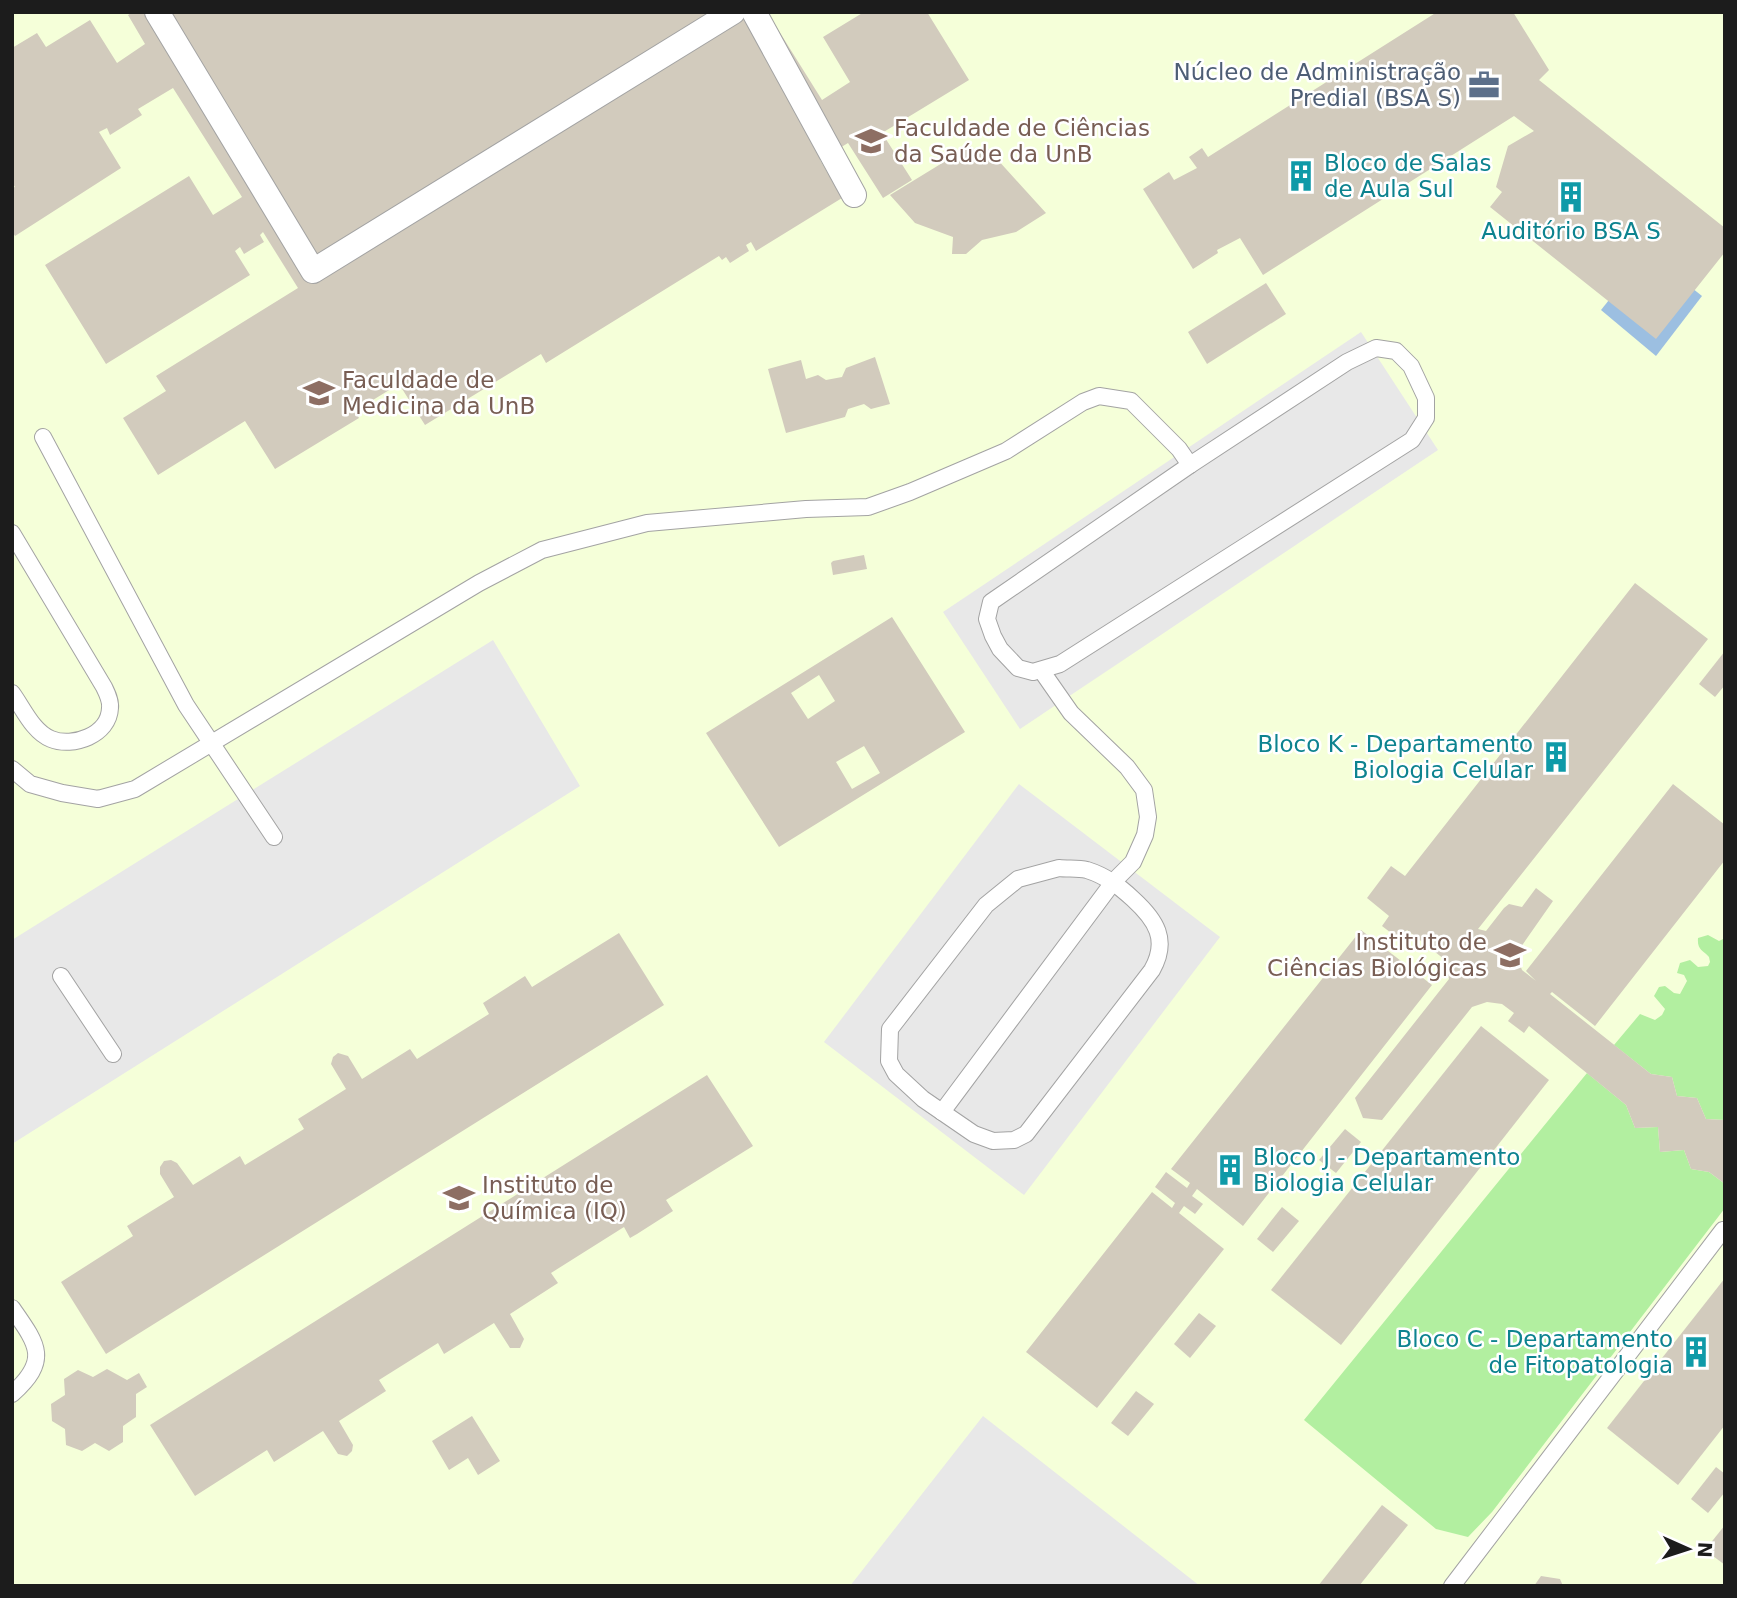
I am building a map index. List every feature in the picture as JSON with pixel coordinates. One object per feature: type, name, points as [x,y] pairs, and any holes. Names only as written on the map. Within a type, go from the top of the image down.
[{"type":"street","points":[[157,12],[313,271],[733,12]]},
{"type":"street","points":[[754,12],[854,195]]},
{"type":"lane","points":[[1377,348],[1395,351],[1411,366],[1426,398],[1426,418],[1412,440],[1060,664],[1033,672],[1018,668],[1000,649],[987,619],[991,601],[1190,465],[1347,362],[1377,348]]},
{"type":"lane","points":[[12,769],[30,784],[98,799],[135,789],[479,583],[542,551],[647,523],[868,506],[910,492],[1006,451],[1083,402],[1099,396],[1131,401],[1179,449],[1190,465]]},
{"type":"lane","points":[[43,437],[186,705],[274,837]]},
{"type":"lane","points":[[12,533],[104,687],[111,705],[105,724],[91,736],[65,742],[50,739],[38,731],[12,693]]},
{"type":"lane","points":[[942,1112],[1114,881],[1133,862],[1144,835],[1148,817],[1144,790],[1126,767],[1071,713],[1041,670]]},
{"type":"lane","points":[[1059,868],[1085,870],[1114,881],[1151,916],[1160,951],[1152,970],[1026,1134],[1014,1140],[993,1141],[974,1134],[942,1112],[896,1074],[889,1060],[890,1029],[986,905],[1018,879],[1059,868]]},
{"type":"lane","points":[[61,976],[113,1054]]},
{"type":"lane","points":[[1452,1586],[1723,1230]]},
{"type":"lane","points":[[12,1308],[35,1343],[37,1360],[32,1375],[12,1394]]},
{"type":"shaded area","points":[[12,12],[1725,12],[1725,1586],[12,1586]]},
{"type":"shaded area","points":[[1361,332],[1438,450],[1020,729],[943,612]]},
{"type":"shaded area","points":[[493,640],[580,786],[12,1144],[12,940]]},
{"type":"shaded area","points":[[1019,784],[1220,937],[1024,1195],[824,1042]]},
{"type":"shaded area","points":[[983,1416],[1200,1586],[850,1586]]},
{"type":"green space","points":[[1708,935],[1719,941],[1725,938],[1725,1120],[1706,1119],[1697,1098],[1677,1096],[1672,1077],[1651,1074],[1614,1045],[1640,1014],[1655,1020],[1662,1015],[1665,1009],[1654,996],[1659,987],[1665,986],[1680,994],[1687,981],[1684,975],[1677,973],[1680,963],[1690,960],[1698,967],[1708,966],[1709,957],[1698,945],[1698,938]]},
{"type":"green space","points":[[1587,1073],[1626,1105],[1635,1128],[1658,1127],[1660,1152],[1684,1150],[1691,1169],[1709,1172],[1725,1184],[1725,1208],[1492,1512],[1468,1537],[1436,1529],[1304,1420]]},
{"type":"water","points":[[1621,285],[1692,288],[1702,296],[1656,356],[1601,310]]},
{"type":"building","points":[[133,12],[767,12],[822,100],[850,82],[823,37],[864,12],[927,12],[969,80],[882,133],[912,180],[883,198],[848,143],[820,160],[842,198],[756,251],[751,242],[746,245],[749,251],[730,263],[726,257],[722,260],[719,256],[546,363],[541,354],[425,425],[399,384],[355,411],[359,418],[275,469],[245,421],[158,475],[123,418],[166,391],[156,376],[298,288],[263,232],[260,235],[264,242],[244,254],[240,247],[235,251],[250,275],[106,364],[45,265],[189,176],[213,215],[242,197],[173,88],[138,109],[142,115],[110,135],[107,128],[99,132],[121,168],[15,236],[12,231],[12,188],[15,187],[12,182],[12,48],[37,33],[46,47],[90,20],[117,63],[145,44],[128,15]]},
{"type":"building","name":"Bloco de Salas de Aula Sul","points":[[1437,12],[1513,12],[1549,70],[1539,80],[1725,228],[1725,252],[1656,339],[1490,207],[1502,192],[1496,187],[1508,146],[1534,131],[1514,116],[1263,275],[1240,238],[1217,250],[1218,253],[1193,269],[1143,189],[1169,172],[1174,180],[1197,168],[1189,157],[1202,148],[1208,157]]},
{"type":"building","points":[[970,146],[978,152],[987,148],[1046,213],[1016,232],[982,240],[966,254],[952,254],[953,237],[915,223],[890,195]]},
{"type":"building","points":[[1266,283],[1286,314],[1207,364],[1188,332]]},
{"type":"building","points":[[875,357],[890,404],[871,409],[864,404],[848,409],[845,417],[786,433],[768,369],[801,360],[806,379],[818,375],[826,380],[842,377],[846,368]]},
{"type":"building","points":[[864,555],[867,569],[833,575],[833,561]]},
{"type":"building","points":[[1635,583],[1708,639],[1478,929],[1486,931],[1509,904],[1522,907],[1536,888],[1553,901],[1516,954],[1522,970],[1536,981],[1526,971],[1673,784],[1725,825],[1725,860],[1595,1026],[1552,992],[1550,994],[1651,1074],[1672,1077],[1677,1096],[1697,1098],[1706,1119],[1725,1120],[1725,1184],[1709,1172],[1691,1169],[1684,1150],[1660,1152],[1658,1127],[1635,1128],[1626,1105],[1529,1026],[1524,1033],[1508,1021],[1514,1013],[1502,1004],[1487,1002],[1472,1007],[1382,1120],[1363,1118],[1355,1098],[1449,979],[1444,959],[1407,930],[1399,939],[1382,926],[1389,916],[1367,898],[1391,866],[1405,876]]},
{"type":"building","points":[[892,617],[965,732],[779,847],[706,733]],"holes":[[[819,675],[835,701],[808,719],[791,693]],[[864,746],[880,773],[852,789],[836,762]]]},
{"type":"building","points":[[1725,651],[1725,685],[1715,697],[1699,684]]},
{"type":"building","name":"Bloco J - Departamento Biologia Celular","points":[[1361,930],[1432,985],[1243,1226],[1197,1189],[1192,1196],[1203,1204],[1195,1214],[1184,1206],[1179,1213],[1224,1249],[1097,1408],[1026,1352],[1152,1192],[1172,1208],[1175,1203],[1155,1187],[1166,1172],[1187,1188],[1190,1183],[1171,1169]]},
{"type":"building","points":[[619,933],[664,1005],[106,1354],[61,1282],[133,1236],[127,1226],[174,1197],[160,1174],[164,1161],[177,1163],[193,1185],[240,1156],[245,1165],[304,1129],[298,1119],[346,1089],[331,1064],[338,1053],[348,1056],[362,1079],[410,1049],[417,1059],[489,1014],[483,1003],[525,976],[532,987]]},
{"type":"building","points":[[1481,1026],[1549,1080],[1341,1345],[1271,1290]]},
{"type":"building","name":"Instituto de Química (IQ)","points":[[707,1075],[753,1146],[666,1200],[673,1211],[637,1234],[630,1238],[624,1227],[551,1273],[558,1283],[510,1314],[524,1339],[520,1348],[510,1348],[494,1323],[444,1354],[438,1343],[379,1380],[386,1391],[339,1421],[353,1445],[347,1456],[338,1454],[323,1431],[274,1462],[267,1450],[195,1496],[150,1425]]},
{"type":"building","points":[[1345,1129],[1361,1142],[1336,1173],[1319,1160]]},
{"type":"building","points":[[1282,1207],[1299,1221],[1273,1252],[1257,1239]]},
{"type":"building","name":"Bloco C - Departamento de Fitopatologia","points":[[1725,1278],[1725,1425],[1678,1485],[1607,1428]]},
{"type":"building","points":[[1199,1313],[1216,1326],[1190,1358],[1174,1344]]},
{"type":"building","points":[[107,1369],[127,1380],[139,1373],[147,1387],[136,1394],[136,1417],[123,1426],[123,1442],[109,1451],[95,1443],[82,1451],[66,1445],[65,1429],[52,1421],[51,1404],[65,1395],[64,1379],[78,1370],[93,1377]]},
{"type":"building","points":[[1136,1391],[1154,1404],[1128,1436],[1111,1423]]},
{"type":"building","points":[[472,1416],[500,1461],[478,1475],[468,1458],[449,1470],[432,1441]]},
{"type":"building","points":[[1716,1467],[1725,1474],[1725,1492],[1708,1513],[1691,1499]]},
{"type":"building","points":[[1382,1505],[1408,1525],[1359,1586],[1318,1586]]},
{"type":"building","points":[[1725,1525],[1725,1565],[1705,1550]]},
{"type":"building","points":[[1541,1576],[1560,1579],[1563,1586],[1534,1586]]},
{"type":"place","name":"Núcleo de Administração Predial (BSA S)","points":[[1484,85]]},
{"type":"place","name":"Faculdade de Ciências da Saúde da UnB","points":[[871,141]]},
{"type":"place","name":"Bloco de Salas de Aula Sul","points":[[1301,176]]},
{"type":"place","name":"Auditório BSA S","points":[[1571,197]]},
{"type":"place","name":"Faculdade de Medicina da UnB","points":[[319,393]]},
{"type":"place","name":"Bloco K - Departamento Biologia Celular","points":[[1556,757]]},
{"type":"place","name":"Instituto de Ciências Biológicas","points":[[1510,955]]},
{"type":"place","name":"Bloco J - Departamento Biologia Celular","points":[[1230,1170]]},
{"type":"place","name":"Instituto de Química (IQ)","points":[[459,1198]]},
{"type":"place","name":"Bloco C - Departamento de Fitopatologia","points":[[1696,1352]]}]
